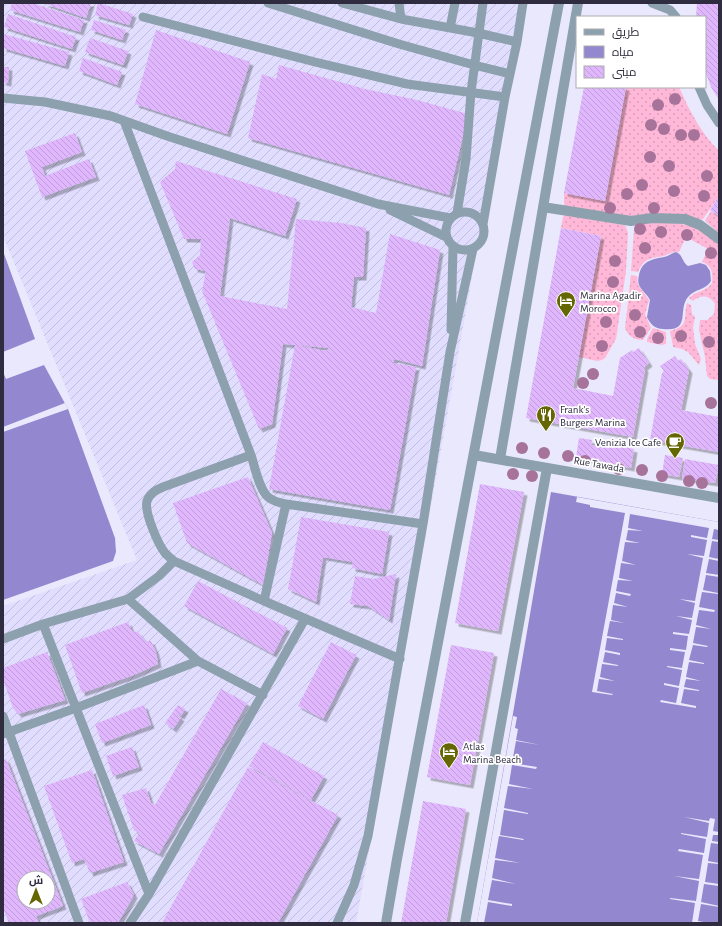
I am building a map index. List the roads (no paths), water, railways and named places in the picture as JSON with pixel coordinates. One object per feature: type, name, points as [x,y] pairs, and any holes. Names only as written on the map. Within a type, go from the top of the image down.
[{"type":"street","points":[[386,923],[559,3]]},
{"type":"street","points":[[500,459],[578,3]]},
{"type":"street","points":[[543,207],[632,221],[652,218],[685,219],[700,225],[719,239]]},
{"type":"street","name":"Rue Tawada","points":[[474,454],[719,498]]},
{"type":"street","points":[[465,923],[547,468]]},
{"type":"lane","points":[[268,3],[366,34],[510,74]]},
{"type":"lane","points":[[342,3],[401,19],[478,33],[517,42]]},
{"type":"lane","points":[[399,3],[401,19]]},
{"type":"lane","points":[[450,28],[455,3]]},
{"type":"lane","points":[[378,204],[453,216],[464,212],[472,213],[478,217],[482,224],[484,231],[483,238],[479,245],[473,249],[466,251],[459,250],[448,243],[445,227],[453,216],[466,159],[471,92],[483,3]]},
{"type":"lane","points":[[482,224],[505,97],[517,42],[523,3]]},
{"type":"lane","points":[[652,3],[670,10],[675,16]]},
{"type":"lane","points":[[143,17],[315,62],[407,84],[505,97]]},
{"type":"lane","points":[[699,88],[707,105],[719,123]]},
{"type":"lane","points":[[3,98],[45,102],[111,116],[167,136],[378,204],[446,237]]},
{"type":"lane","points":[[124,121],[251,455],[262,488],[268,496],[276,502],[424,524]]},
{"type":"lane","points":[[450,352],[453,247]]},
{"type":"lane","points":[[337,923],[354,885],[368,836],[424,524],[450,352],[473,249]]},
{"type":"lane","points":[[251,455],[163,486],[152,493],[147,501],[147,510],[151,524],[165,553],[174,561],[400,659]]},
{"type":"lane","points":[[264,601],[286,504]]},
{"type":"lane","points":[[3,639],[44,624],[128,599],[159,576],[174,561]]},
{"type":"lane","points":[[128,599],[198,661],[262,695]]},
{"type":"lane","points":[[130,923],[149,894],[305,619]]},
{"type":"lane","points":[[44,624],[149,894]]},
{"type":"lane","points":[[6,733],[198,661]]},
{"type":"lane","points":[[3,716],[6,733],[79,923]]},
{"type":"water","points":[[3,251],[35,339],[3,352]]},
{"type":"water","points":[[676,252],[688,266],[700,263],[706,265],[710,271],[711,281],[709,284],[693,292],[688,297],[685,302],[681,324],[678,327],[672,329],[660,329],[653,326],[647,317],[650,300],[639,285],[638,280],[640,270],[648,262],[666,257]]},
{"type":"water","points":[[44,365],[68,409],[115,538],[116,552],[113,561],[3,600],[3,372],[6,379]]},
{"type":"water","points":[[551,492],[719,522],[719,923],[477,923]]},
{"type":"place","name":"Marina Agadir Morocco","points":[[566,318]]},
{"type":"place","name":"Frank’s Burgers Marina","points":[[546,432]]},
{"type":"place","name":"Venizia Ice Cafe","points":[[675,459]]},
{"type":"place","name":"Atlas Marina Beach","points":[[449,769]]}]
